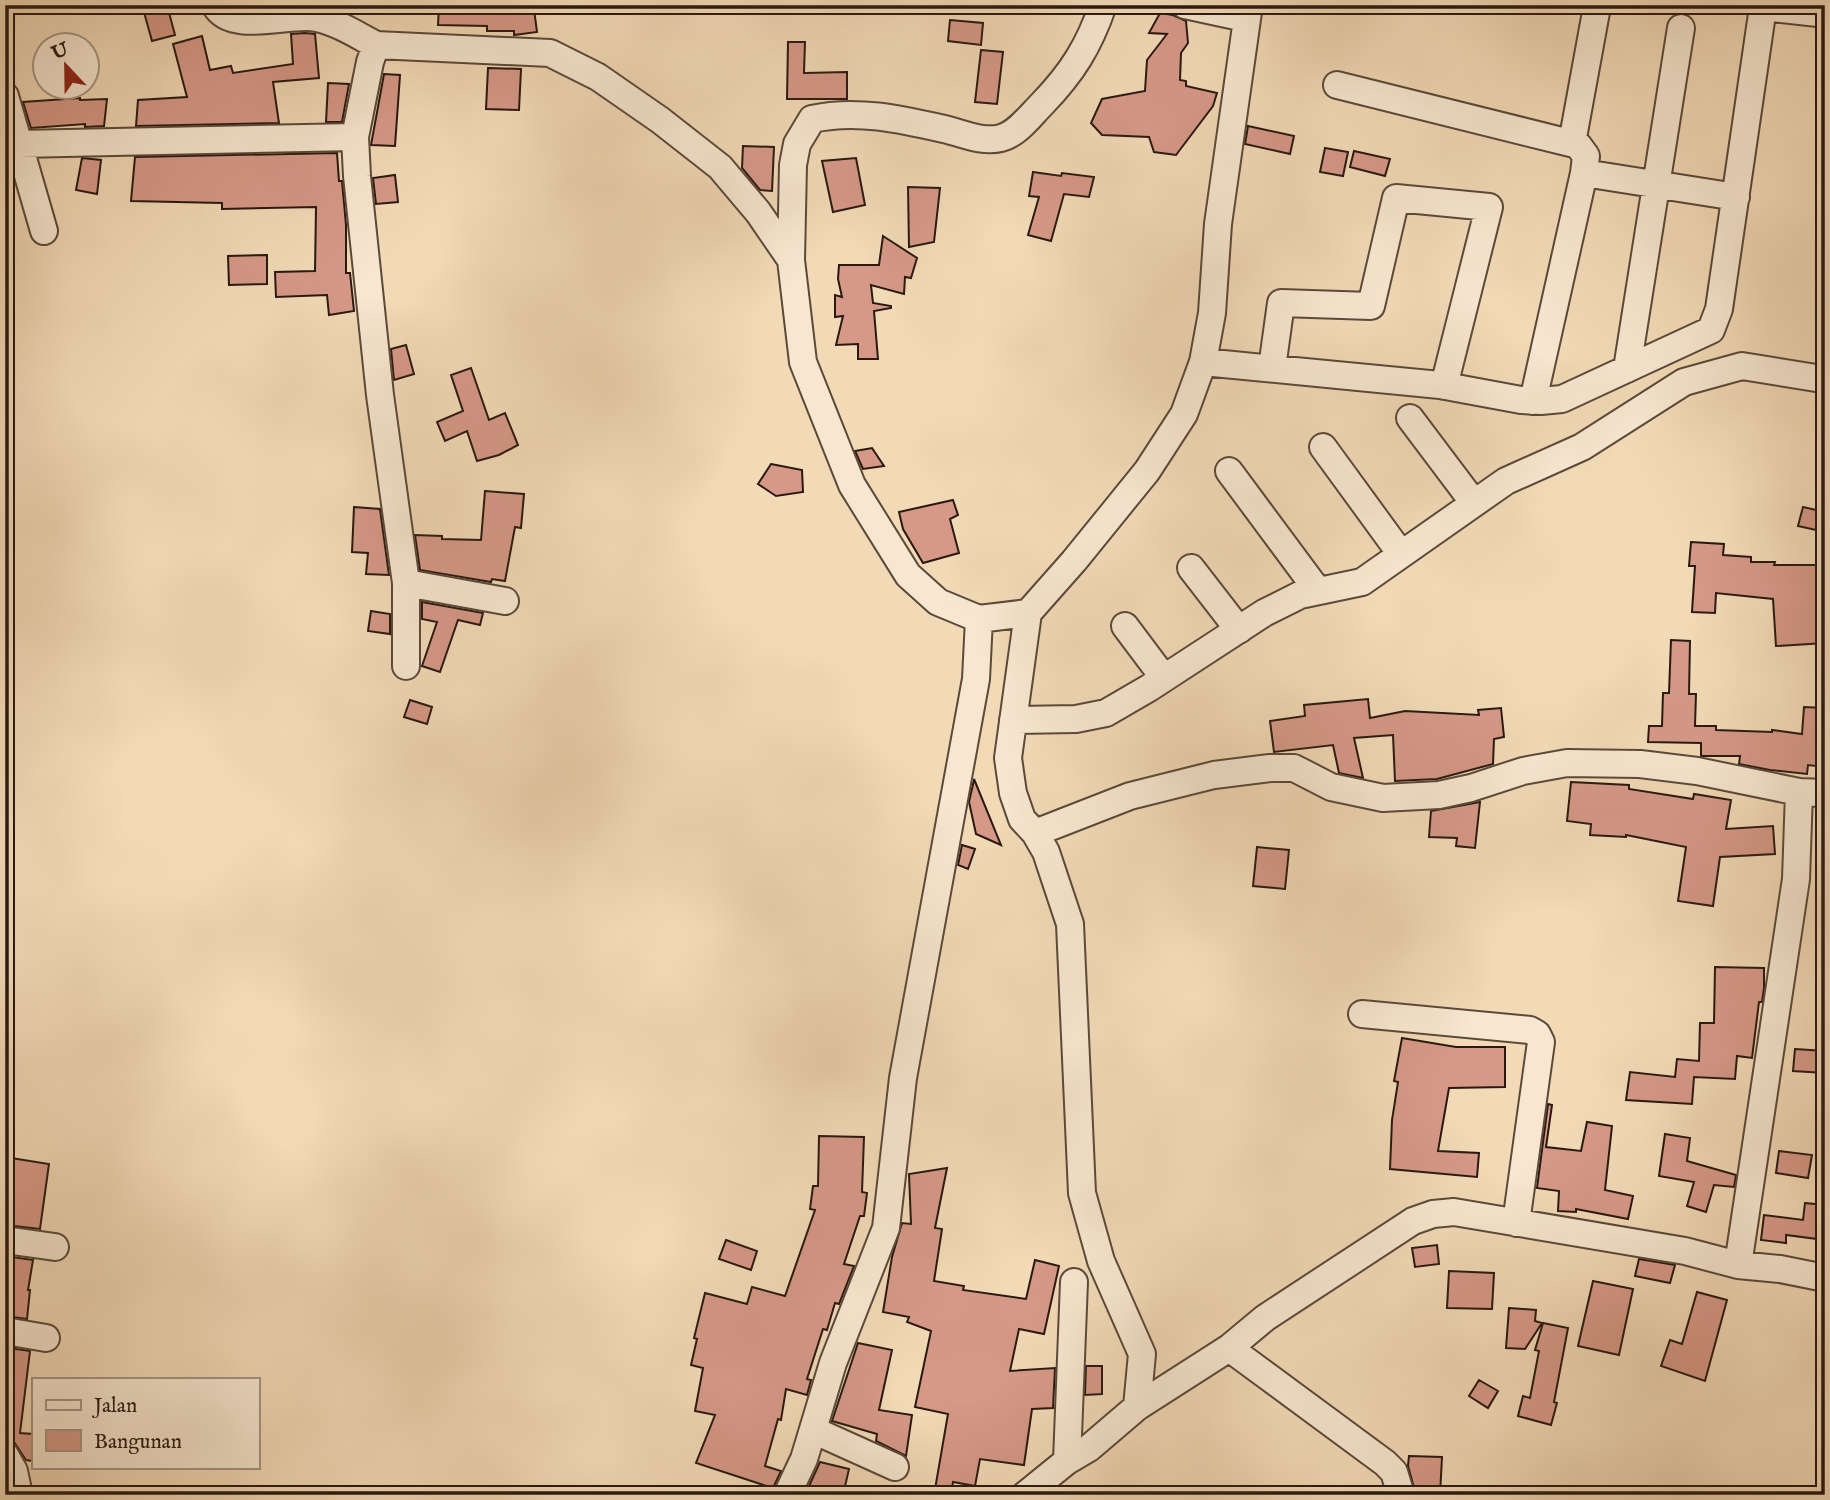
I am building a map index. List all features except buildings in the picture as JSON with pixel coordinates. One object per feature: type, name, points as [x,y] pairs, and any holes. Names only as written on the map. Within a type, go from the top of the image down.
[{"type":"street","points":[[215,5],[219,13],[228,18],[243,20],[314,17],[339,24],[376,45],[550,53],[574,63],[660,120],[720,167],[758,212],[791,260]]},
{"type":"street","points":[[1028,613],[979,619],[938,602],[908,575],[852,485],[803,362],[791,260],[793,165],[797,144],[812,120],[835,114],[879,116],[979,138],[1002,138],[1020,127],[1063,83],[1085,51],[1103,5]]},
{"type":"street","points":[[1137,1407],[1142,1353],[1101,1261],[1082,1194],[1070,924],[1046,852],[1035,833],[1022,819],[1013,793],[1008,758],[1028,613],[1147,471],[1184,414],[1203,362],[1212,313],[1218,224],[1247,11],[1185,5]]},
{"type":"street","points":[[1203,362],[1444,386],[1532,401],[1562,399],[1711,330],[1720,309],[1763,7],[1818,13]]},
{"type":"street","points":[[1572,143],[1596,12]]},
{"type":"street","points":[[1628,369],[1681,28]]},
{"type":"street","points":[[376,45],[355,137],[380,394],[406,583],[406,666]]},
{"type":"street","points":[[1336,85],[1572,143],[1578,145],[1586,156],[1532,401]]},
{"type":"street","points":[[5,96],[44,231]]},
{"type":"street","points":[[19,144],[355,137]]},
{"type":"street","points":[[1584,173],[1736,197]]},
{"type":"street","points":[[1272,368],[1281,303],[1371,306],[1395,198],[1489,207],[1444,386]]},
{"type":"street","points":[[1013,720],[1076,719],[1106,713],[1264,613],[1300,595],[1362,582],[1506,481],[1582,447],[1684,382],[1742,366],[1816,378]]},
{"type":"street","points":[[1410,418],[1474,503]]},
{"type":"street","points":[[1323,447],[1401,554]]},
{"type":"street","points":[[1229,471],[1318,591]]},
{"type":"street","points":[[1191,568],[1239,629]]},
{"type":"street","points":[[406,583],[505,601]]},
{"type":"street","points":[[787,1495],[804,1459],[834,1363],[886,1228],[903,1078],[976,679],[979,619]]},
{"type":"street","points":[[1125,626],[1164,678]]},
{"type":"street","points":[[1035,833],[1130,796],[1214,775],[1270,768],[1294,768],[1331,787],[1383,798],[1439,795],[1471,789],[1522,771],[1567,764],[1640,764],[1697,771],[1798,792],[1825,793]]},
{"type":"street","points":[[1738,1265],[1796,879],[1798,792]]},
{"type":"street","points":[[1362,1014],[1530,1030],[1537,1034],[1541,1042],[1516,1223]]},
{"type":"street","points":[[1025,1495],[1067,1461],[1089,1448],[1137,1407],[1229,1348],[1265,1318],[1413,1222],[1433,1214],[1454,1212],[1685,1251],[1738,1265],[1780,1269],[1825,1278]]},
{"type":"street","points":[[5,1240],[55,1247]]},
{"type":"street","points":[[1067,1461],[1074,1282]]},
{"type":"street","points":[[5,1331],[46,1338]]},
{"type":"street","points":[[1229,1348],[1385,1463],[1394,1472],[1401,1495]]},
{"type":"street","points":[[813,1430],[895,1467]]},
{"type":"street","points":[[5,1455],[14,1471],[19,1495]]}]
